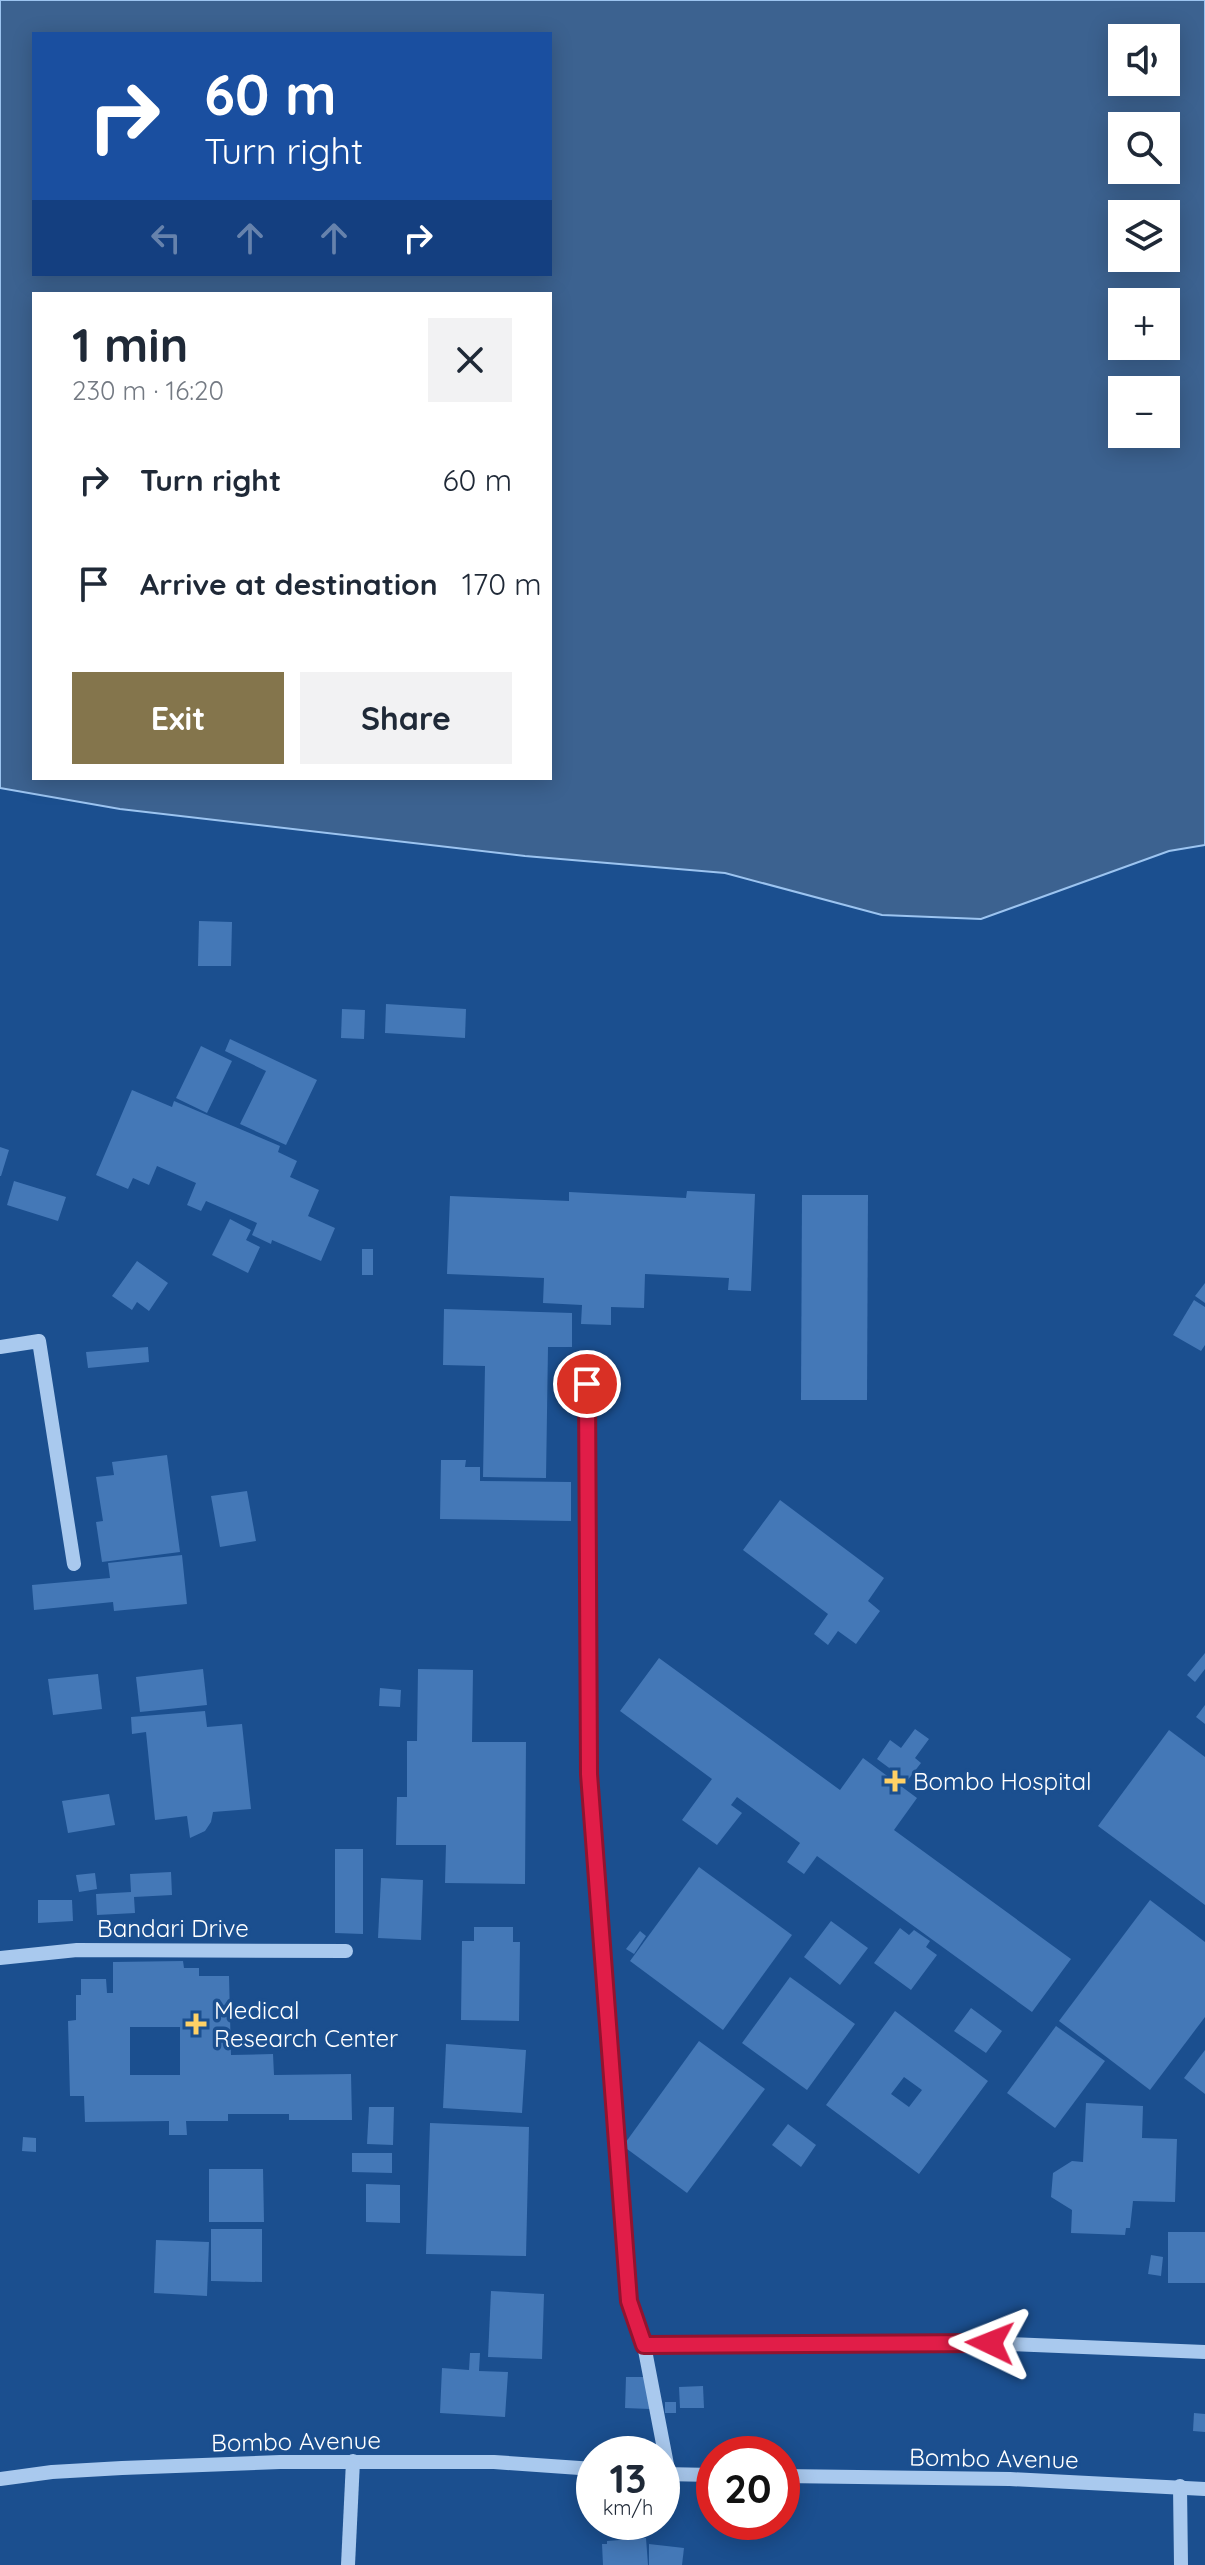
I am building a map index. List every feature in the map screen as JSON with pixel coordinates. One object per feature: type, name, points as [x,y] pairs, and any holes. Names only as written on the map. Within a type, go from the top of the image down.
[{"type":"street","points":[[0,1347],[39,1341],[74,1564]]},
{"type":"street","points":[[587,1384],[589,1774],[629,2301],[644,2345],[660,2436]]},
{"type":"street","name":"Bandari Drive","points":[[0,1958],[77,1950],[346,1951]]},
{"type":"street","points":[[644,2345],[959,2342],[1205,2352]]},
{"type":"street","points":[[348,2565],[353,2461]]},
{"type":"street","name":"Bombo Avenue","points":[[0,2479],[122,2468],[353,2461],[494,2462],[576,2468]]},
{"type":"street","name":"Bombo Avenue","points":[[800,2476],[1010,2479],[1205,2489]]},
{"type":"street","points":[[1180,2486],[1181,2565]]},
{"type":"water","points":[[0,0],[1205,0],[1205,845],[1169,851],[981,919],[882,915],[725,873],[525,856],[120,809],[0,788]]},
{"type":"building","points":[[199,921],[232,922],[231,966],[198,966]]},
{"type":"building","points":[[386,1004],[466,1009],[465,1038],[385,1033]]},
{"type":"building","points":[[342,1009],[365,1010],[364,1039],[341,1038]]},
{"type":"building","points":[[230,1039],[317,1080],[286,1145],[240,1124],[266,1071],[225,1051]]},
{"type":"building","points":[[201,1046],[232,1061],[207,1113],[176,1098]]},
{"type":"building","points":[[132,1090],[172,1107],[174,1101],[280,1146],[278,1152],[297,1161],[290,1177],[319,1190],[308,1216],[335,1228],[321,1261],[252,1235],[257,1223],[206,1201],[201,1211],[187,1205],[196,1183],[157,1166],[149,1185],[133,1178],[128,1189],[96,1175]]},
{"type":"building","points":[[0,1147],[9,1150],[1,1176],[0,1176]]},
{"type":"building","points":[[14,1181],[66,1197],[58,1221],[7,1205]]},
{"type":"building","points":[[687,1191],[755,1194],[751,1291],[728,1290],[729,1278],[645,1274],[644,1308],[611,1307],[611,1325],[581,1324],[582,1305],[543,1303],[544,1278],[447,1274],[450,1196],[569,1201],[569,1192],[686,1198]]},
{"type":"building","points":[[802,1195],[868,1195],[867,1400],[801,1400]]},
{"type":"building","points":[[230,1219],[251,1230],[246,1240],[260,1247],[248,1273],[212,1255]]},
{"type":"building","points":[[362,1249],[373,1249],[373,1275],[362,1275]]},
{"type":"building","points":[[137,1261],[168,1283],[149,1311],[137,1302],[132,1310],[112,1296]]},
{"type":"building","points":[[1205,1283],[1205,1303],[1195,1296]]},
{"type":"building","points":[[1194,1300],[1205,1307],[1205,1345],[1201,1351],[1173,1335]]},
{"type":"building","points":[[444,1309],[572,1313],[572,1347],[548,1347],[546,1478],[483,1477],[485,1366],[443,1365]]},
{"type":"building","points":[[148,1347],[149,1362],[88,1368],[86,1352]]},
{"type":"building","points":[[167,1455],[180,1552],[102,1562],[96,1522],[103,1521],[96,1477],[114,1475],[112,1462]]},
{"type":"building","points":[[441,1460],[466,1460],[465,1467],[480,1467],[480,1481],[571,1482],[571,1521],[440,1519]]},
{"type":"building","points":[[247,1491],[256,1541],[220,1547],[211,1496]]},
{"type":"building","points":[[780,1500],[884,1578],[868,1601],[880,1611],[856,1644],[838,1631],[828,1645],[814,1634],[828,1614],[743,1550]]},
{"type":"building","points":[[182,1555],[187,1604],[114,1611],[113,1602],[34,1610],[32,1585],[110,1578],[108,1563]]},
{"type":"building","points":[[1205,1653],[1205,1669],[1195,1682],[1187,1675]]},
{"type":"building","points":[[659,1658],[840,1790],[863,1758],[917,1798],[894,1830],[1071,1959],[1032,2012],[817,1856],[804,1874],[787,1862],[800,1843],[737,1797],[731,1805],[742,1813],[717,1845],[682,1820],[712,1779],[620,1711]]},
{"type":"building","points":[[203,1669],[207,1705],[140,1712],[136,1677]]},
{"type":"building","points":[[418,1669],[473,1670],[472,1742],[526,1742],[525,1884],[445,1883],[446,1845],[396,1845],[397,1797],[407,1797],[407,1741],[417,1741]]},
{"type":"building","points":[[98,1674],[102,1709],[53,1715],[48,1679]]},
{"type":"building","points":[[380,1688],[401,1690],[400,1707],[379,1706]]},
{"type":"building","points":[[1205,1705],[1205,1724],[1196,1717]]},
{"type":"building","points":[[205,1711],[207,1727],[242,1724],[251,1809],[213,1812],[205,1831],[190,1838],[187,1816],[155,1820],[146,1732],[132,1734],[131,1717]]},
{"type":"building","points":[[915,1729],[929,1739],[915,1758],[921,1763],[907,1781],[877,1759],[890,1740],[901,1748]]},
{"type":"building","points":[[1169,1730],[1205,1757],[1205,1905],[1098,1826]]},
{"type":"building","points":[[109,1794],[115,1825],[68,1833],[62,1801]]},
{"type":"building","points":[[335,1849],[363,1849],[363,1934],[335,1933]]},
{"type":"building","points":[[699,1867],[792,1935],[723,2030],[630,1961]]},
{"type":"building","points":[[171,1872],[172,1895],[134,1897],[135,1913],[97,1915],[96,1894],[131,1892],[130,1874]]},
{"type":"building","points":[[95,1873],[97,1889],[79,1892],[76,1875]]},
{"type":"building","points":[[381,1878],[423,1880],[421,1940],[378,1938]]},
{"type":"building","points":[[38,1900],[72,1900],[73,1921],[38,1923]]},
{"type":"building","points":[[1150,1900],[1205,1942],[1205,2017],[1150,2090],[1059,2021]]},
{"type":"building","points":[[831,1921],[868,1948],[840,1985],[804,1957]]},
{"type":"building","points":[[474,1927],[513,1927],[513,1942],[520,1942],[519,2021],[461,2020],[462,1941],[474,1941]]},
{"type":"building","points":[[900,1928],[909,1935],[914,1930],[930,1941],[926,1947],[937,1955],[911,1990],[874,1963]]},
{"type":"building","points":[[640,1931],[646,1936],[634,1954],[626,1949]]},
{"type":"building","points":[[183,1961],[184,1968],[199,1968],[199,1976],[229,1976],[231,2055],[273,2054],[274,2075],[351,2074],[352,2120],[289,2120],[289,2114],[228,2114],[228,2121],[186,2121],[187,2135],[169,2135],[169,2121],[85,2122],[84,2096],[70,2096],[68,2021],[76,2020],[76,1995],[81,1995],[81,1979],[106,1979],[107,1993],[113,1993],[113,1962]],"holes":[[[130,2027],[180,2027],[180,2075],[130,2075]]]},
{"type":"building","points":[[790,1977],[855,2024],[807,2090],[742,2043]]},
{"type":"building","points":[[971,2008],[1002,2031],[986,2053],[954,2031]]},
{"type":"building","points":[[895,2011],[988,2081],[919,2174],[826,2105]],"holes":[[[904,2077],[922,2090],[909,2107],[891,2094]]]},
{"type":"building","points":[[1056,2026],[1105,2061],[1055,2128],[1007,2093]]},
{"type":"building","points":[[699,2041],[765,2089],[687,2193],[623,2146]]},
{"type":"building","points":[[446,2044],[526,2050],[522,2113],[443,2108]]},
{"type":"building","points":[[1205,2050],[1205,2094],[1184,2078]]},
{"type":"building","points":[[1086,2103],[1143,2106],[1142,2138],[1177,2139],[1175,2202],[1133,2201],[1130,2228],[1126,2228],[1125,2235],[1071,2233],[1072,2210],[1051,2197],[1053,2173],[1072,2161],[1083,2162]]},
{"type":"building","points":[[369,2107],[394,2107],[393,2145],[367,2144]]},
{"type":"building","points":[[430,2123],[529,2127],[526,2256],[426,2254]]},
{"type":"building","points":[[788,2124],[816,2145],[801,2167],[772,2145]]},
{"type":"building","points":[[23,2137],[36,2138],[36,2152],[22,2151]]},
{"type":"building","points":[[352,2153],[392,2153],[392,2173],[352,2172]]},
{"type":"building","points":[[209,2169],[263,2169],[264,2222],[209,2222]]},
{"type":"building","points":[[366,2184],[400,2185],[400,2223],[366,2222]]},
{"type":"building","points":[[211,2229],[262,2229],[262,2282],[211,2281]]},
{"type":"building","points":[[1168,2232],[1205,2232],[1205,2283],[1168,2283]]},
{"type":"building","points":[[156,2240],[209,2242],[207,2296],[154,2293]]},
{"type":"building","points":[[1151,2255],[1163,2257],[1161,2276],[1148,2274]]},
{"type":"building","points":[[491,2291],[544,2294],[542,2359],[488,2357]]},
{"type":"building","points":[[470,2353],[480,2353],[479,2371],[508,2372],[505,2417],[440,2413],[442,2368],[469,2370]]},
{"type":"building","points":[[626,2377],[650,2377],[650,2409],[625,2408]]},
{"type":"building","points":[[703,2386],[704,2408],[680,2408],[679,2387]]},
{"type":"building","points":[[665,2402],[676,2402],[676,2413],[665,2413]]},
{"type":"building","points":[[1194,2413],[1205,2414],[1205,2432],[1193,2431]]},
{"type":"building","points":[[646,2540],[648,2565],[603,2565],[602,2544],[607,2544],[607,2541]]},
{"type":"building","points":[[649,2544],[684,2548],[682,2565],[649,2565]]},
{"type":"place","name":"Bombo Hospital","points":[[895,1781]]},
{"type":"place","name":"Medical Research Center","points":[[196,2024]]},
{"type":"route","points":[[587,1384],[589,1774],[629,2301],[644,2345],[990,2343]]}]
